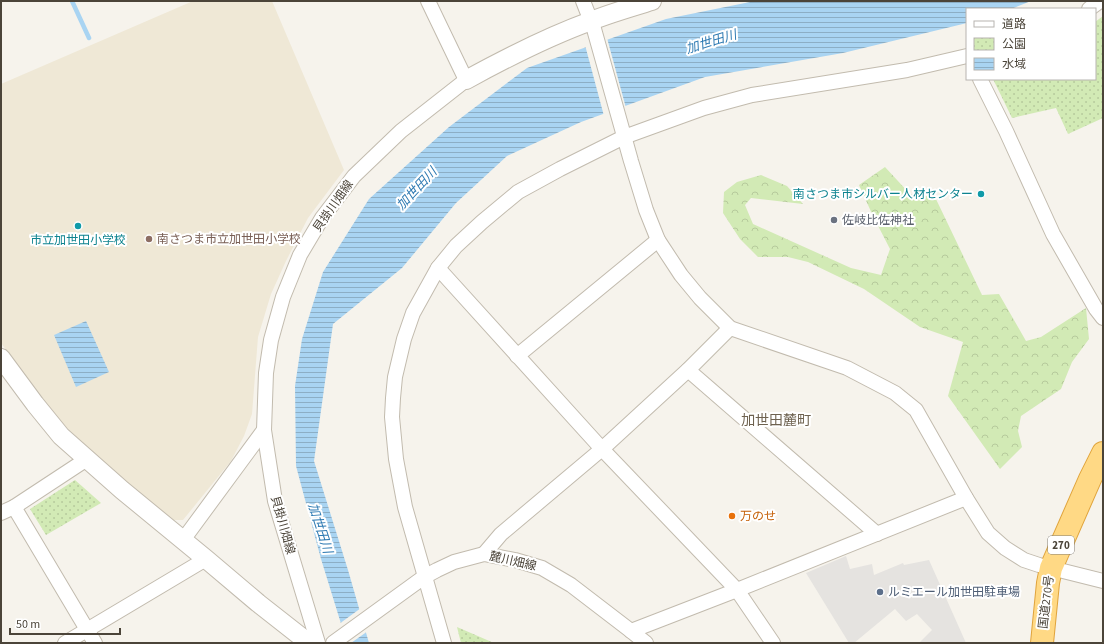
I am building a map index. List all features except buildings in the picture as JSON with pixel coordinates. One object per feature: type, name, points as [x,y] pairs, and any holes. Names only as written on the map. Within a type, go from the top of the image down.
[{"type":"highway","name":"国道270号","points":[[1042,643],[1051,568],[1103,453]]},
{"type":"street","points":[[428,1],[466,80]]},
{"type":"street","points":[[583,1],[593,25],[646,210],[658,240],[681,275],[700,298],[730,328],[848,368],[895,393],[916,410],[966,498],[988,533],[1005,548],[1024,560],[1103,581]]},
{"type":"street","name":"貝掛川畑線","points":[[318,643],[275,501],[264,430],[266,373],[271,340],[283,297],[300,255],[322,218],[354,176],[402,131],[466,80],[546,39],[593,25],[652,1]]},
{"type":"street","points":[[1090,8],[1100,1]]},
{"type":"street","points":[[444,643],[420,580],[396,459],[392,417],[396,377],[402,347],[413,313],[438,268],[456,246],[518,192],[623,132],[752,94],[906,70],[966,56]]},
{"type":"street","points":[[980,80],[1006,131],[1053,234],[1096,309],[1103,318]]},
{"type":"street","points":[[517,356],[658,240]]},
{"type":"street","points":[[438,268],[602,449],[737,590],[773,643]]},
{"type":"street","points":[[484,554],[501,534],[602,449],[688,370],[730,328]]},
{"type":"street","points":[[1,358],[35,404],[62,436],[122,490],[258,603],[309,643]]},
{"type":"street","points":[[688,370],[877,534]]},
{"type":"street","points":[[183,540],[264,430]]},
{"type":"street","points":[[1,513],[14,507],[87,459]]},
{"type":"street","points":[[631,631],[966,498]]},
{"type":"street","points":[[14,507],[95,643]]},
{"type":"street","name":"麓川畑線","points":[[334,643],[436,570],[454,562],[484,554],[515,560],[542,568],[571,585],[646,643]]},
{"type":"street","points":[[65,643],[206,559]]},
{"type":"shaded area","name":"南さつま市立加世田小学校","points":[[193,1],[272,1],[344,170],[308,218],[271,294],[258,337],[252,414],[244,436],[231,461],[183,520],[173,520],[90,452],[52,412],[1,343],[1,84]]},
{"type":"shaded area","name":"ルミエール加世田駐車場","points":[[846,556],[850,569],[872,564],[874,575],[903,563],[904,565],[929,560],[966,643],[919,643],[932,630],[917,614],[906,621],[895,609],[854,643],[849,643],[806,573]]},
{"type":"green space","points":[[1103,16],[1103,118],[1068,134],[1056,108],[1012,118],[993,80],[1096,80],[1096,21]]},
{"type":"green space","points":[[885,167],[910,194],[935,197],[982,295],[999,294],[1026,341],[1041,337],[1086,308],[1089,339],[1072,362],[1061,389],[1021,416],[1018,431],[1022,447],[1000,469],[948,396],[963,342],[920,327],[864,289],[808,262],[788,257],[758,257],[740,239],[723,213],[724,192],[737,182],[761,175],[787,186],[803,204],[751,198],[745,205],[753,224],[851,268],[881,275],[890,249],[859,185]]},
{"type":"green space","points":[[75,480],[101,503],[46,535],[30,509]]},
{"type":"green space","points":[[457,627],[494,643],[461,643]]},
{"type":"water","name":"加世田川","points":[[755,1],[1031,1],[1014,8],[966,8],[966,23],[843,53],[705,77],[581,122],[507,156],[456,203],[402,268],[333,324],[314,461],[369,643],[347,643],[321,559],[296,466],[295,386],[302,339],[323,272],[369,199],[449,127],[527,68],[666,19]]},
{"type":"water","points":[[86,321],[109,372],[76,387],[54,335]]},
{"type":"pier","points":[[607,38],[626,108],[604,116],[585,45]]},
{"type":"pier","points":[[361,608],[368,631],[351,643],[345,643],[339,624]]},
{"type":"waterway","points":[[72,1],[89,38]]},
{"type":"place","name":"南さつま市シルバー人材センター","points":[[981,194]]},
{"type":"place","name":"佐岐比佐神社","points":[[834,220]]},
{"type":"place","name":"市立加世田小学校","points":[[78,226]]},
{"type":"place","name":"南さつま市立加世田小学校","points":[[149,239]]},
{"type":"place","name":"万のせ","points":[[732,516]]},
{"type":"place","name":"ルミエール加世田駐車場","points":[[880,592]]},
{"type":"district","name":"加世田麓町","points":[[776,420]]}]
